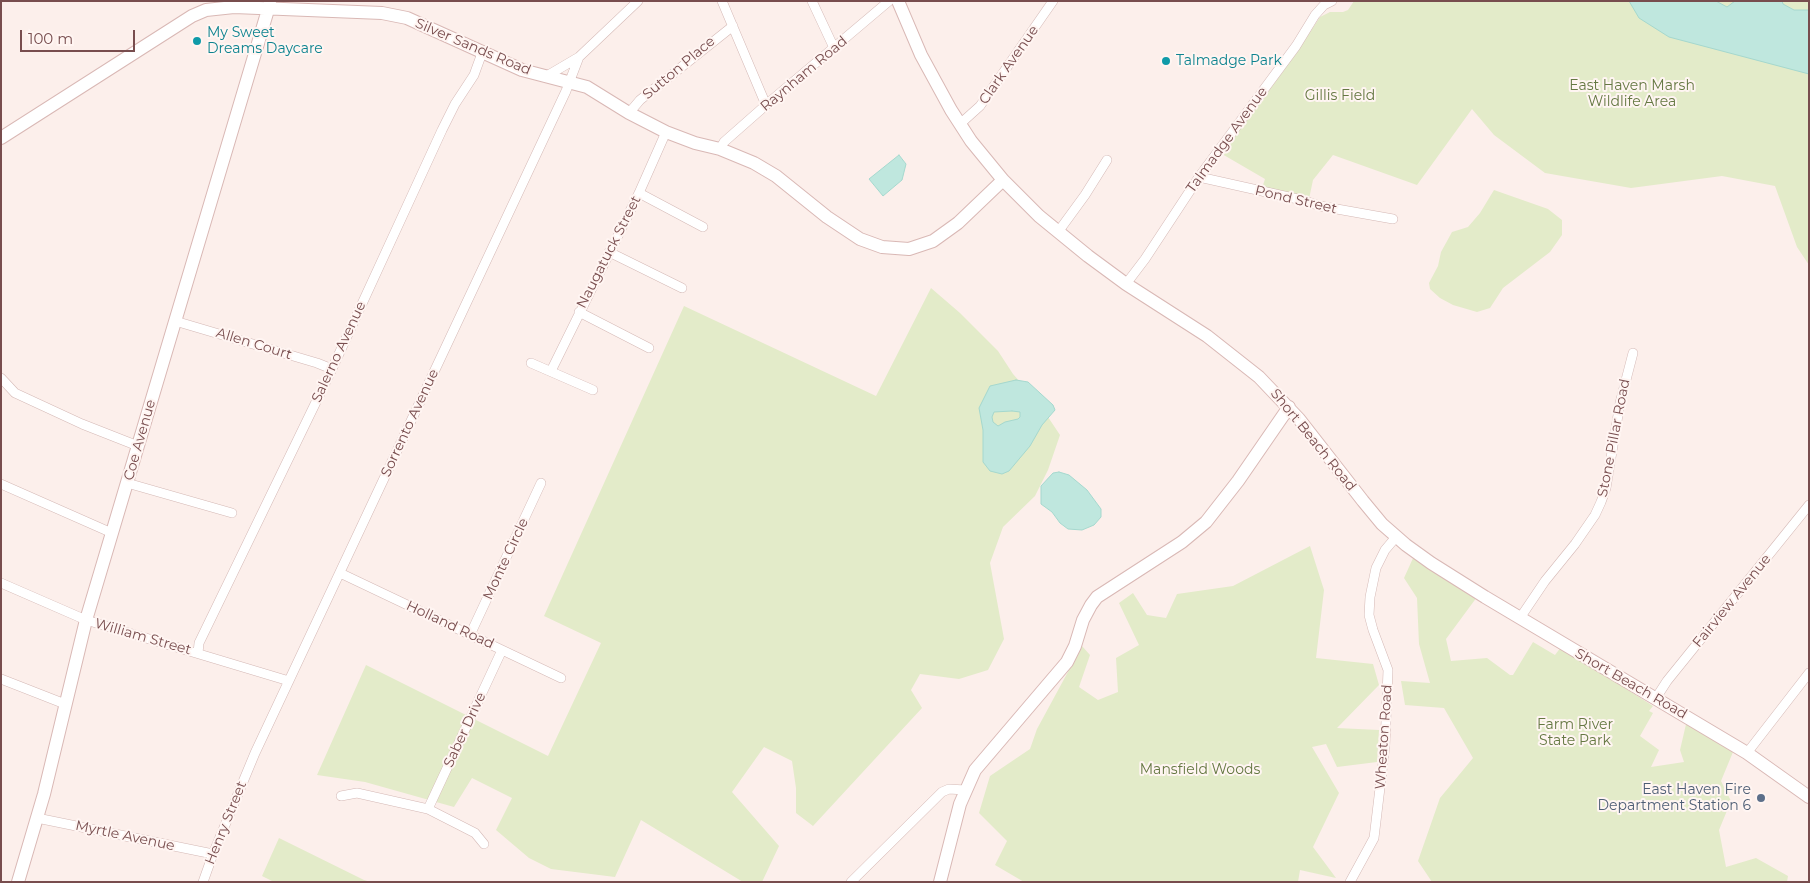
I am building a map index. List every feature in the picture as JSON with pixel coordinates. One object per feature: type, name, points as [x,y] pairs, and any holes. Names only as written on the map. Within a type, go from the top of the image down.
[{"type":"main road","name":"Short Beach Road","points":[[898,1],[921,55],[940,92],[960,124],[1003,180],[1034,212],[1058,232],[1126,284],[1224,348],[1259,377],[1289,407],[1363,501],[1396,536],[1431,563],[1807,791]]},
{"type":"main road","name":"Silver Sands Road","points":[[1,138],[192,16],[215,8],[270,5],[332,6],[394,15],[430,28],[522,70],[594,90],[629,113],[666,132],[695,143],[720,149],[766,169],[811,206],[860,239],[871,244],[893,249],[921,245],[946,232],[1003,180]]},
{"type":"main road","name":"Coe Avenue","points":[[18,882],[37,818],[86,620],[270,5]]},
{"type":"main road","points":[[940,882],[965,790],[975,770],[983,758],[1067,662],[1075,646],[1085,615],[1097,597],[1182,542],[1206,522],[1238,481],[1289,407]]},
{"type":"street","points":[[545,77],[579,57],[638,1]]},
{"type":"street","points":[[722,1],[766,105]]},
{"type":"street","points":[[812,1],[834,48]]},
{"type":"street","name":"Raynham Road","points":[[720,149],[724,142],[766,105],[890,1]]},
{"type":"street","name":"Clark Avenue","points":[[960,124],[980,106],[1053,1]]},
{"type":"street","name":"Talmadge Avenue","points":[[1126,284],[1145,259],[1199,177],[1296,46],[1315,15],[1324,5],[1332,1]]},
{"type":"street","name":"Sutton Place","points":[[629,113],[640,100],[733,26]]},
{"type":"street","name":"Salerno Avenue","points":[[198,652],[199,643],[332,369],[442,130],[455,104],[474,75],[482,53]]},
{"type":"street","name":"Sorrento Avenue","points":[[250,764],[579,57]]},
{"type":"street","name":"Naugatuck Street","points":[[551,371],[639,193],[666,132]]},
{"type":"street","points":[[1058,232],[1085,195],[1107,160]]},
{"type":"street","name":"Pond Street","points":[[1199,177],[1302,200],[1320,206],[1393,219]]},
{"type":"street","points":[[639,193],[703,227]]},
{"type":"street","points":[[609,252],[682,288]]},
{"type":"street","points":[[579,312],[649,348]]},
{"type":"street","name":"Allen Court","points":[[175,320],[318,363],[332,369]]},
{"type":"street","name":"Stone Pillar Road","points":[[1520,618],[1545,581],[1575,544],[1595,515],[1601,502],[1606,488],[1620,403],[1633,353]]},
{"type":"street","points":[[531,363],[593,390]]},
{"type":"street","points":[[1,378],[15,394],[82,424],[138,446]]},
{"type":"street","points":[[127,483],[232,514]]},
{"type":"street","name":"Monte Circle","points":[[470,634],[541,483]]},
{"type":"street","points":[[1,484],[112,533]]},
{"type":"street","name":"Fairview Avenue","points":[[1656,698],[1667,681],[1809,504]]},
{"type":"street","name":"Wheaton Road","points":[[1350,882],[1374,838],[1385,746],[1388,670],[1369,615],[1370,597],[1376,568],[1385,550],[1396,536]]},
{"type":"street","name":"Holland Road","points":[[340,573],[561,678]]},
{"type":"street","name":"William Street","points":[[1,583],[86,620],[198,652],[289,681]]},
{"type":"street","name":"Saber Drive","points":[[428,809],[502,650]]},
{"type":"street","points":[[1747,753],[1809,673]]},
{"type":"street","points":[[1,679],[65,704]]},
{"type":"street","name":"Henry Street","points":[[203,882],[250,764]]},
{"type":"street","points":[[851,882],[942,792],[949,789],[965,790]]},
{"type":"street","points":[[341,796],[357,793],[428,809],[475,833],[484,844]]},
{"type":"street","name":"Myrtle Avenue","points":[[37,818],[213,854]]},
{"type":"green space","name":"East Haven Marsh Wildlife Area","points":[[1354,1],[1809,1],[1809,265],[1797,247],[1775,186],[1722,176],[1631,188],[1545,173],[1494,135],[1472,109],[1417,185],[1333,155],[1313,180],[1309,199],[1262,188],[1265,179],[1222,154],[1295,55],[1320,17],[1330,12],[1348,10]]},
{"type":"green space","points":[[1494,190],[1548,209],[1562,220],[1562,235],[1550,252],[1503,288],[1490,308],[1477,312],[1453,305],[1440,298],[1430,289],[1429,283],[1438,266],[1441,252],[1452,232],[1468,227],[1480,213]]},
{"type":"green space","points":[[931,288],[960,313],[998,351],[1013,374],[1038,402],[1060,435],[1048,470],[1035,496],[1003,527],[990,563],[1004,639],[988,670],[959,679],[920,674],[911,690],[922,708],[813,826],[796,813],[796,788],[792,761],[764,747],[732,792],[779,846],[762,882],[743,882],[641,820],[615,877],[551,869],[529,858],[496,830],[512,798],[472,778],[454,807],[365,782],[317,775],[366,665],[548,756],[601,643],[544,616],[684,306],[876,396]]},
{"type":"green space","name":"Mansfield Woods","points":[[1310,546],[1324,590],[1316,658],[1373,664],[1379,685],[1337,728],[1379,730],[1377,762],[1337,767],[1326,744],[1312,747],[1339,793],[1313,847],[1336,878],[1300,870],[1298,882],[1024,882],[995,865],[1007,841],[979,813],[990,776],[1030,749],[1037,729],[1082,646],[1090,655],[1079,687],[1098,700],[1118,692],[1116,658],[1139,645],[1119,603],[1133,593],[1147,615],[1166,618],[1177,594],[1233,586]]},
{"type":"green space","name":"Farm River State Park","points":[[1414,556],[1477,597],[1446,639],[1451,661],[1487,658],[1510,675],[1513,675],[1533,642],[1555,655],[1561,647],[1653,706],[1649,711],[1653,713],[1640,736],[1659,750],[1651,767],[1684,762],[1680,750],[1687,720],[1733,752],[1721,781],[1731,801],[1719,830],[1726,867],[1756,858],[1788,876],[1787,882],[1432,882],[1418,861],[1440,798],[1473,758],[1444,708],[1405,705],[1401,681],[1430,683],[1419,644],[1417,598],[1404,578]]},
{"type":"green space","points":[[279,838],[371,882],[274,882],[262,876]]},
{"type":"water","points":[[1629,1],[1716,1],[1727,7],[1735,1],[1782,1],[1783,4],[1794,10],[1809,10],[1809,74],[1669,37],[1639,18]]},
{"type":"water","points":[[899,155],[906,164],[902,180],[883,196],[869,179]]},
{"type":"water","points":[[1016,380],[1028,382],[1053,405],[1055,410],[1042,425],[1030,446],[1009,471],[1002,474],[990,471],[983,462],[983,430],[979,408],[990,386]],"holes":[[[994,412],[1020,412],[1018,419],[998,426],[993,422]]]},
{"type":"water","points":[[1059,472],[1069,475],[1087,490],[1101,509],[1101,517],[1094,525],[1082,530],[1068,529],[1060,523],[1052,512],[1041,504],[1041,486],[1053,473]]},
{"type":"place","name":"My Sweet Dreams Daycare","points":[[197,41]]},
{"type":"place","name":"Talmadge Park","points":[[1166,61]]},
{"type":"place","name":"East Haven Fire Department Station 6","points":[[1761,798]]},
{"type":"park label","name":"Gillis Field","points":[[1340,96]]}]
